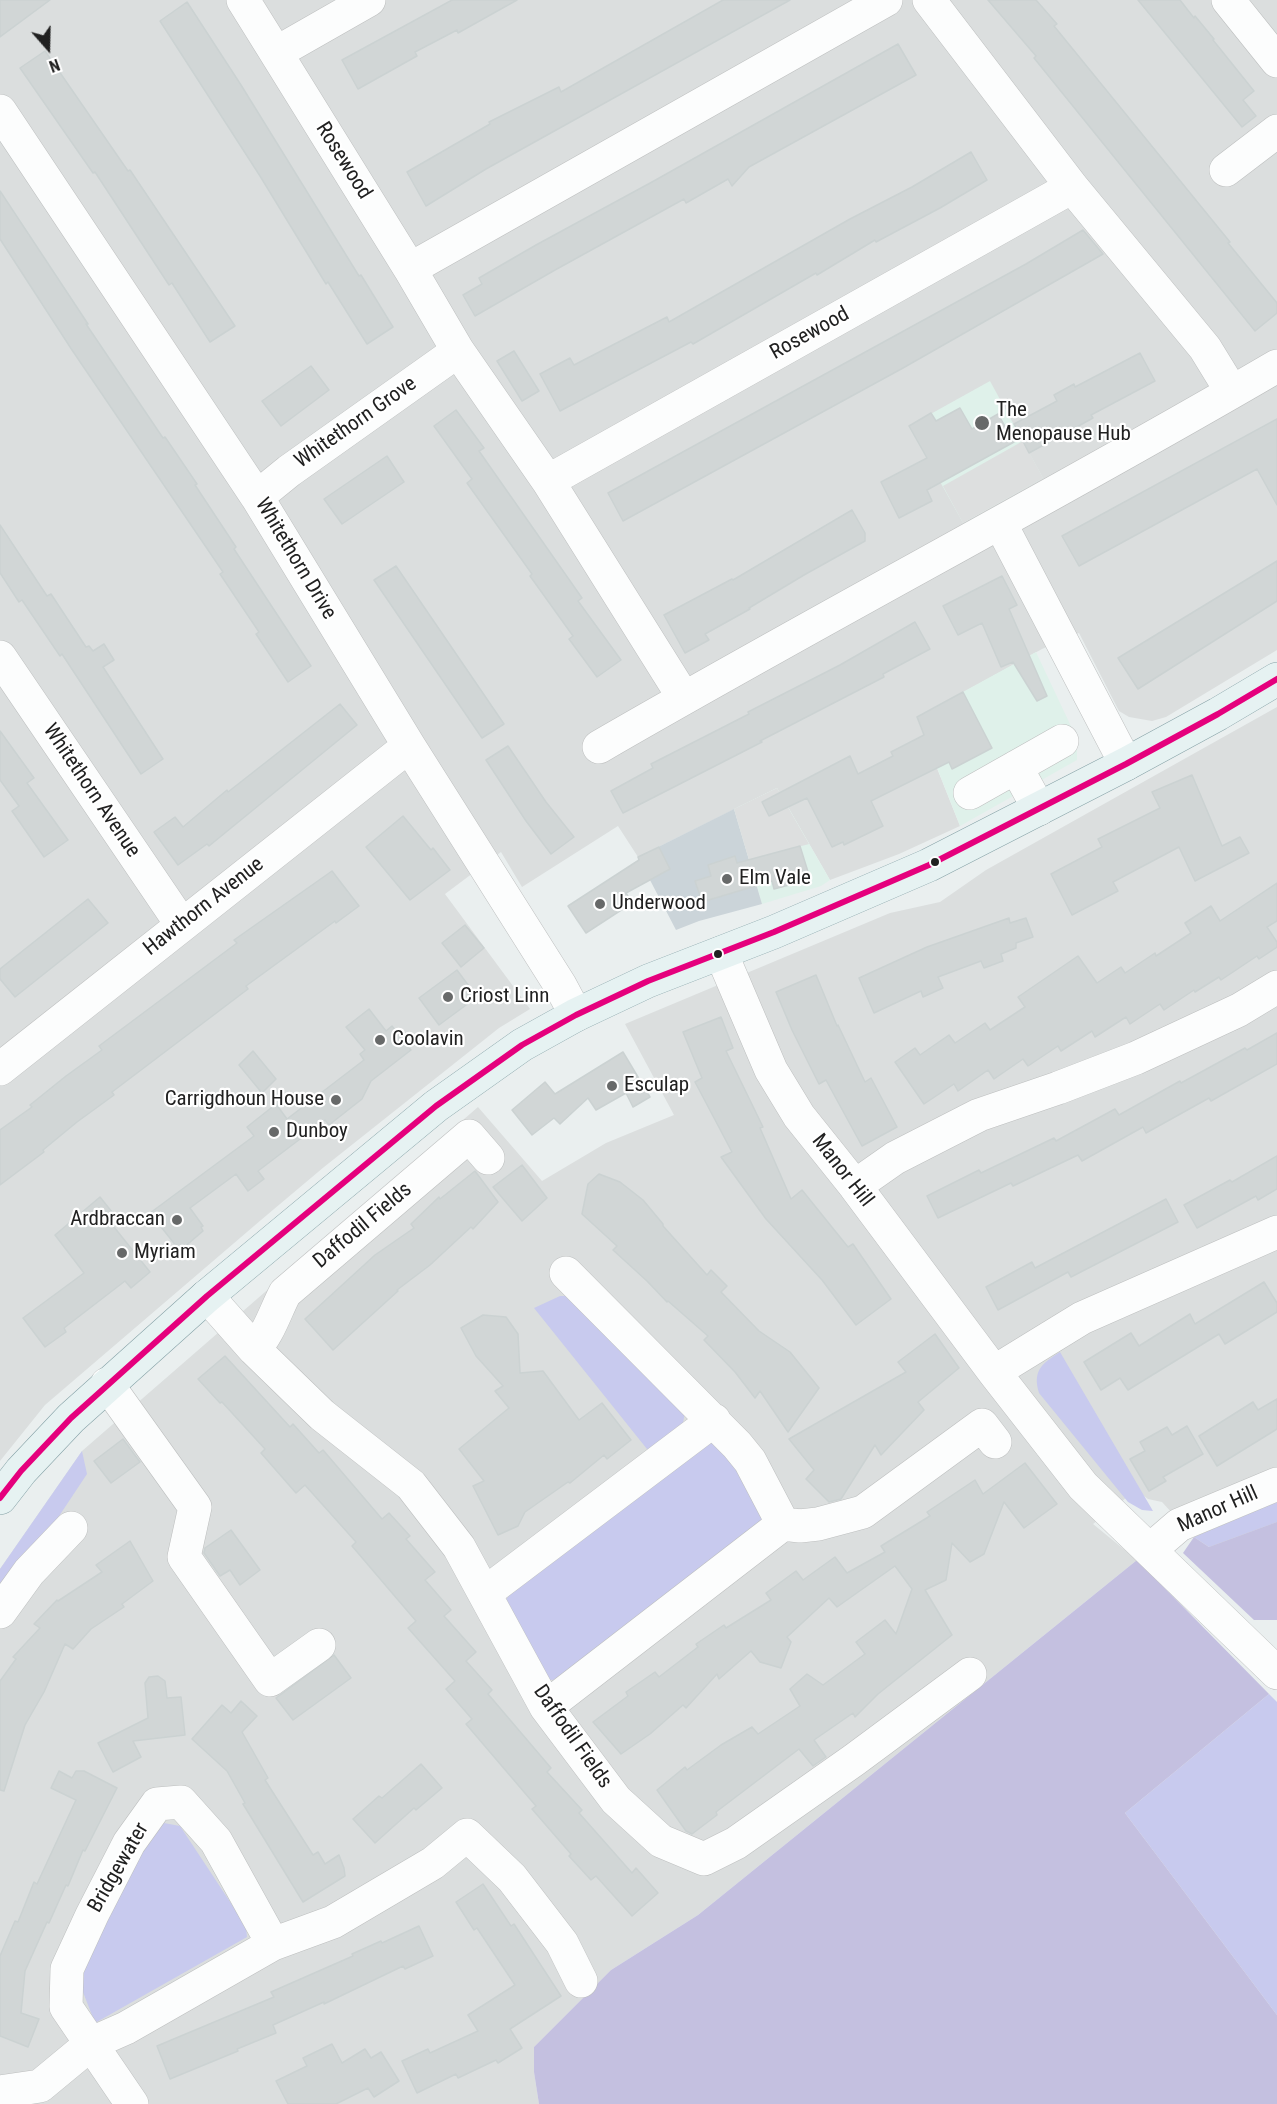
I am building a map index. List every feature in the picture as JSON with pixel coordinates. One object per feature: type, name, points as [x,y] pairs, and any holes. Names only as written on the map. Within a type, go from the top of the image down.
[{"type":"main road","points":[[0,1498],[21,1471],[71,1418],[207,1296],[436,1106],[522,1045],[576,1015],[648,981],[929,866],[1126,764],[1277,679]]},
{"type":"street","name":"Rosewood","points":[[243,0],[410,269],[458,351],[548,481],[684,698]]},
{"type":"street","points":[[276,53],[369,0]]},
{"type":"street","points":[[410,269],[885,0]]},
{"type":"street","points":[[929,0],[1072,187],[1205,348],[1232,392]]},
{"type":"street","points":[[1228,0],[1277,61]]},
{"type":"street","name":"Whitethorn Drive","points":[[0,111],[257,497],[409,746],[560,985],[576,1015]]},
{"type":"street","points":[[1226,170],[1277,130]]},
{"type":"street","name":"Rosewood","points":[[548,481],[1072,187]]},
{"type":"street","name":"Whitethorn Grove","points":[[257,497],[289,471],[458,351]]},
{"type":"street","points":[[599,747],[1277,366]]},
{"type":"street","points":[[1000,523],[1126,764]]},
{"type":"street","name":"Whitethorn Avenue","points":[[0,657],[182,925]]},
{"type":"street","points":[[970,793],[1062,741]]},
{"type":"street","name":"Hawthorn Avenue","points":[[0,1069],[409,746]]},
{"type":"street","points":[[1016,767],[1039,809]]},
{"type":"street","name":"Manor Hill","points":[[721,952],[771,1070],[799,1116],[855,1186],[1083,1486],[1150,1550],[1179,1525],[1277,1484]]},
{"type":"street","points":[[855,1186],[895,1158],[979,1115],[1136,1058],[1239,1010],[1277,987]]},
{"type":"street","name":"Daffodil Fields","points":[[254,1349],[264,1339],[271,1319],[285,1293],[469,1136],[488,1158]]},
{"type":"street","points":[[994,1371],[1082,1318],[1277,1232]]},
{"type":"street","points":[[566,1273],[714,1420],[750,1461],[783,1524]]},
{"type":"street","name":"Daffodil Fields","points":[[207,1296],[254,1349],[322,1415],[411,1485],[459,1547],[546,1707],[616,1800],[661,1841],[704,1859],[736,1843],[854,1760],[970,1674]]},
{"type":"street","points":[[107,1384],[195,1507],[184,1557],[270,1680],[319,1645]]},
{"type":"street","points":[[485,1593],[714,1420]]},
{"type":"street","points":[[546,1707],[783,1524],[800,1526],[818,1524],[863,1512],[982,1425],[995,1442]]},
{"type":"street","points":[[0,1612],[29,1572],[70,1528]]},
{"type":"street","points":[[1150,1550],[1277,1672]]},
{"type":"street","name":"Bridgewater","points":[[132,2104],[66,2007],[67,1969],[129,1843],[157,1804],[181,1802],[216,1841],[273,1944]]},
{"type":"street","points":[[0,2092],[40,2086],[92,2043],[126,2028],[273,1944],[333,1922],[433,1863],[467,1835],[512,1878],[562,1943],[581,1981]]},
{"type":"shaded area","points":[[0,0],[1277,0],[1277,650],[1166,717],[1152,721],[1129,717],[1119,711],[1079,633],[1042,649],[917,718],[960,826],[899,854],[830,880],[777,788],[638,857],[618,826],[522,887],[501,852],[445,894],[530,1009],[499,1028],[261,1220],[45,1405],[0,1461]]},
{"type":"shaded area","points":[[990,381],[1043,478],[963,523],[909,426]]},
{"type":"shaded area","points":[[1023,441],[1043,478],[963,523],[943,486]]},
{"type":"shaded area","points":[[1036,652],[1077,739],[1077,760],[960,826],[917,717]]},
{"type":"shaded area","points":[[1277,707],[1277,1590],[1194,1537],[1162,1502],[1148,1499],[1136,1490],[1093,1524],[1137,1560],[698,1915],[611,1970],[534,2047],[534,2072],[539,2104],[0,2104],[0,1569],[82,1451],[478,1107],[542,1181],[606,1143],[674,1115],[625,1024],[890,913],[940,902],[986,870]]},
{"type":"shaded area","points":[[777,788],[830,880],[821,886],[762,904],[734,809]]},
{"type":"shaded area","points":[[777,788],[809,844],[749,860],[734,809]]},
{"type":"shaded area","points":[[734,809],[762,904],[699,921],[676,930],[638,857]]},
{"type":"shaded area","points":[[560,1296],[579,1296],[686,1407],[682,1428],[651,1454],[534,1308]]},
{"type":"shaded area","points":[[1060,1352],[1153,1511],[1142,1510],[1128,1502],[1039,1393],[1037,1378],[1040,1368]]},
{"type":"shaded area","points":[[709,1441],[726,1446],[763,1521],[560,1679],[551,1680],[540,1676],[503,1605],[509,1595]]},
{"type":"shaded area","points":[[82,1451],[87,1474],[0,1605],[0,1569]]},
{"type":"shaded area","points":[[1277,1502],[1277,1522],[1209,1547],[1194,1537]]},
{"type":"shaded area","points":[[1277,1522],[1277,1620],[1254,1620],[1183,1553],[1194,1537],[1209,1547]]},
{"type":"shaded area","points":[[1137,1560],[1269,1694],[1125,1813],[1277,2015],[1277,2104],[539,2104],[534,2072],[534,2047],[611,1970],[698,1915]]},
{"type":"shaded area","points":[[1269,1694],[1277,1702],[1277,2015],[1125,1813]]},
{"type":"shaded area","points":[[164,1823],[180,1826],[246,1926],[247,1937],[95,2023],[76,1974],[150,1832]]},
{"type":"building","points":[[0,0],[50,0],[0,37]]},
{"type":"building","points":[[452,0],[517,0],[458,33],[457,30],[415,52],[417,56],[358,89],[342,60]]},
{"type":"building","points":[[723,0],[790,0],[486,169],[426,206],[407,172],[490,124],[489,122],[559,87],[561,92]]},
{"type":"building","points":[[988,0],[1036,0],[1057,24],[1054,26],[1277,303],[1277,313],[1255,331],[1034,58],[1036,56]]},
{"type":"building","points":[[1138,0],[1180,0],[1254,91],[1243,100],[1256,116],[1242,127]]},
{"type":"building","points":[[187,2],[393,327],[367,344],[328,282],[326,284],[260,176],[160,21]]},
{"type":"building","points":[[898,44],[916,75],[749,167],[732,186],[728,179],[686,203],[684,199],[475,316],[463,295],[482,284],[479,278]]},
{"type":"building","points":[[45,51],[128,171],[130,170],[235,326],[210,342],[172,283],[169,285],[95,172],[93,173],[20,68]]},
{"type":"building","points":[[971,152],[987,180],[940,208],[876,242],[875,240],[693,344],[691,342],[560,411],[540,374],[570,358],[574,365],[667,317],[669,322]]},
{"type":"building","points":[[0,191],[88,324],[86,324],[197,484],[195,485],[236,547],[234,549],[311,666],[288,682],[256,634],[259,632],[220,574],[223,572],[72,350],[0,239]]},
{"type":"building","points":[[1083,230],[1103,254],[903,368],[623,521],[608,493],[1026,264]]},
{"type":"building","points":[[514,351],[539,391],[522,401],[497,361]]},
{"type":"building","points":[[1140,353],[1155,381],[1091,415],[1093,418],[1029,453],[1014,424],[1057,401],[1054,395],[1074,384],[1075,387]]},
{"type":"building","points":[[311,366],[329,390],[281,426],[262,401]]},
{"type":"building","points":[[960,408],[972,429],[998,414],[1014,442],[927,490],[932,501],[899,518],[881,482],[927,458],[909,426],[931,413],[936,421]]},
{"type":"building","points":[[456,410],[484,448],[479,451],[582,598],[578,601],[621,660],[597,677],[569,639],[573,636],[530,576],[532,574],[467,483],[472,479],[434,426]]},
{"type":"building","points":[[1277,419],[1277,505],[1257,469],[1079,566],[1062,536]]},
{"type":"building","points":[[387,456],[404,482],[342,524],[324,499]]},
{"type":"building","points":[[852,510],[865,533],[865,541],[705,634],[709,640],[685,653],[664,615],[733,580]]},
{"type":"building","points":[[0,525],[47,596],[51,594],[86,647],[89,646],[93,651],[104,644],[114,660],[103,667],[163,759],[141,774],[62,654],[60,656],[22,600],[19,602],[0,573]]},
{"type":"building","points":[[1277,561],[1277,601],[1138,689],[1118,658]]},
{"type":"building","points":[[396,566],[504,724],[482,738],[374,580]]},
{"type":"building","points":[[1002,576],[1017,605],[1009,609],[1047,696],[1037,701],[1013,662],[1001,667],[982,623],[958,635],[943,606]]},
{"type":"building","points":[[915,622],[930,649],[883,674],[884,677],[623,813],[611,791],[653,768],[651,764],[749,714],[748,712],[840,665]]},
{"type":"building","points":[[963,692],[992,748],[952,769],[949,762],[871,801],[883,826],[844,845],[843,842],[832,847],[807,798],[769,816],[762,802],[850,756],[858,774],[893,756],[891,752],[924,735],[917,717]]},
{"type":"building","points":[[340,704],[357,725],[209,846],[207,844],[178,865],[154,832],[175,817],[183,827],[227,790],[228,792]]},
{"type":"building","points":[[0,731],[34,778],[27,783],[68,840],[44,857],[12,811],[19,806],[0,780]]},
{"type":"building","points":[[508,746],[546,802],[574,837],[551,854],[486,760]]},
{"type":"building","points":[[1192,775],[1222,846],[1240,837],[1249,853],[1195,881],[1179,847],[1113,882],[1118,891],[1072,915],[1051,874],[1102,847],[1098,839],[1160,808],[1152,792]]},
{"type":"building","points":[[403,816],[450,870],[410,900],[366,847]]},
{"type":"building","points":[[800,846],[809,875],[802,877],[804,881],[774,889],[772,881],[702,902],[695,881],[711,876],[708,865],[735,856],[737,863]]},
{"type":"building","points":[[659,847],[670,869],[626,893],[632,903],[586,933],[568,906],[639,860],[638,857]]},
{"type":"building","points":[[332,871],[359,906],[246,986],[248,989],[112,1092],[114,1095],[0,1185],[0,1130],[102,1050],[99,1046],[237,943],[234,940]]},
{"type":"building","points":[[1277,883],[1277,921],[1267,927],[1277,942],[1277,947],[1259,959],[1257,956],[1221,980],[1219,977],[1195,992],[1194,990],[1164,1010],[1160,1004],[1130,1024],[1126,1017],[1095,1037],[1092,1031],[1061,1051],[1058,1046],[1028,1066],[1023,1059],[994,1079],[988,1070],[958,1091],[954,1084],[924,1104],[895,1062],[915,1048],[920,1055],[949,1035],[955,1043],[985,1023],[990,1030],[1025,1007],[1018,997],[1078,956],[1097,983],[1121,967],[1125,973],[1191,933],[1185,923],[1211,906],[1220,921]]},
{"type":"building","points":[[88,899],[108,923],[15,997],[0,979],[0,969]]},
{"type":"building","points":[[1009,918],[1010,923],[1026,918],[1033,937],[1016,943],[1016,948],[1001,954],[1003,961],[984,968],[981,961],[938,977],[943,988],[923,997],[921,991],[874,1013],[859,978],[927,947]]},
{"type":"building","points":[[465,925],[484,948],[461,967],[442,943]]},
{"type":"building","name":"Criost Linn","points":[[457,970],[477,997],[439,1025],[419,998]]},
{"type":"building","points":[[816,975],[837,1026],[865,1082],[871,1078],[897,1127],[862,1146],[826,1080],[819,1084],[776,992]]},
{"type":"building","points":[[369,1009],[386,1031],[392,1026],[411,1050],[371,1081],[362,1099],[329,1125],[325,1120],[258,1171],[264,1179],[248,1191],[236,1174],[190,1208],[203,1226],[201,1227],[203,1231],[182,1249],[177,1247],[150,1213],[254,1136],[247,1127],[276,1104],[287,1119],[364,1060],[360,1054],[365,1050],[346,1027]]},
{"type":"building","points":[[721,1017],[733,1048],[726,1051],[763,1127],[760,1128],[791,1199],[802,1190],[848,1247],[853,1244],[891,1299],[856,1325],[822,1280],[766,1219],[721,1157],[732,1152],[695,1082],[702,1078],[683,1032]]},
{"type":"building","points":[[1277,1033],[1277,1064],[1211,1101],[1209,1098],[1146,1133],[1143,1127],[1082,1161],[1078,1155],[1013,1186],[1011,1183],[938,1218],[927,1196],[979,1170],[981,1173],[1054,1138],[1056,1141],[1115,1109],[1119,1115],[1180,1081],[1181,1083]]},
{"type":"building","points":[[253,1051],[276,1079],[262,1093],[239,1065]]},
{"type":"building","points":[[623,1052],[650,1097],[633,1107],[626,1093],[596,1110],[588,1098],[560,1124],[554,1118],[532,1135],[512,1110],[545,1082],[555,1094]]},
{"type":"building","points":[[1277,1156],[1277,1189],[1258,1200],[1256,1196],[1197,1228],[1184,1205],[1230,1180],[1232,1182]]},
{"type":"building","points":[[522,1165],[547,1198],[522,1221],[493,1187]]},
{"type":"building","points":[[475,1171],[498,1202],[473,1229],[471,1227],[430,1265],[397,1290],[333,1350],[305,1319],[375,1255],[414,1228],[411,1224],[439,1197],[440,1199]]},
{"type":"building","points":[[599,1174],[620,1182],[643,1200],[707,1275],[711,1270],[727,1286],[721,1292],[759,1331],[790,1352],[819,1388],[788,1432],[760,1391],[755,1398],[735,1372],[704,1340],[708,1336],[667,1302],[613,1250],[617,1246],[582,1214],[588,1184]]},
{"type":"building","points":[[100,1197],[112,1212],[106,1217],[150,1272],[131,1288],[125,1281],[64,1328],[66,1332],[45,1347],[23,1318],[84,1273],[55,1235]]},
{"type":"building","points":[[1166,1199],[1178,1222],[1071,1277],[1068,1272],[998,1310],[986,1287],[1032,1262],[1035,1268]]},
{"type":"building","points":[[1264,1282],[1277,1303],[1277,1312],[1225,1344],[1219,1334],[1128,1390],[1120,1378],[1101,1390],[1084,1362],[1131,1333],[1139,1346],[1190,1314],[1195,1324]]},
{"type":"building","points":[[483,1315],[506,1317],[518,1334],[520,1373],[543,1371],[579,1420],[602,1403],[631,1440],[607,1459],[604,1455],[570,1483],[568,1482],[525,1512],[518,1526],[498,1535],[473,1486],[484,1481],[459,1449],[509,1408],[495,1391],[503,1386],[476,1356],[461,1328]]},
{"type":"building","points":[[935,1334],[959,1368],[918,1402],[924,1410],[881,1455],[875,1445],[841,1499],[829,1502],[806,1479],[814,1470],[789,1439],[906,1372],[898,1362]]},
{"type":"building","points":[[225,1356],[290,1427],[293,1424],[319,1453],[323,1450],[382,1519],[389,1513],[410,1536],[406,1539],[435,1572],[425,1580],[451,1610],[444,1616],[476,1652],[466,1661],[492,1690],[488,1694],[551,1768],[547,1772],[582,1810],[579,1813],[632,1873],[636,1868],[658,1893],[632,1916],[596,1876],[591,1880],[569,1856],[571,1854],[532,1809],[536,1806],[466,1724],[472,1719],[446,1689],[455,1681],[408,1628],[416,1621],[352,1546],[356,1542],[305,1485],[296,1493],[261,1453],[265,1449],[198,1379]]},
{"type":"building","points":[[1277,1399],[1277,1429],[1217,1466],[1199,1436],[1253,1402],[1258,1410]]},
{"type":"building","points":[[1187,1426],[1203,1454],[1163,1477],[1166,1481],[1149,1491],[1130,1459],[1145,1451],[1140,1442],[1167,1427],[1172,1435]]},
{"type":"building","points":[[123,1439],[140,1462],[111,1483],[94,1461]]},
{"type":"building","points":[[1025,1463],[1057,1504],[1024,1528],[1004,1502],[984,1554],[970,1562],[952,1543],[946,1580],[925,1590],[952,1635],[878,1694],[855,1717],[853,1713],[814,1740],[826,1757],[813,1766],[799,1749],[716,1812],[717,1815],[692,1834],[686,1831],[657,1790],[685,1767],[687,1770],[721,1745],[752,1727],[758,1734],[800,1706],[790,1689],[807,1674],[823,1685],[865,1654],[856,1642],[885,1620],[896,1634],[912,1589],[895,1566],[837,1607],[829,1598],[787,1637],[791,1642],[781,1668],[760,1662],[751,1651],[719,1679],[717,1674],[686,1708],[683,1705],[650,1734],[621,1754],[593,1722],[628,1696],[626,1692],[655,1672],[659,1677],[698,1647],[696,1644],[724,1625],[726,1628],[771,1600],[766,1593],[796,1571],[803,1580],[835,1557],[847,1573],[885,1552],[881,1546],[930,1516],[927,1512],[975,1480],[983,1494]]},
{"type":"building","points":[[231,1530],[260,1570],[240,1585],[230,1570],[220,1576],[204,1553],[205,1548]]},
{"type":"building","points":[[130,1541],[153,1581],[122,1604],[124,1607],[91,1629],[73,1649],[65,1644],[44,1692],[25,1725],[4,1791],[0,1790],[0,1681],[16,1659],[13,1657],[40,1628],[34,1624],[57,1600],[102,1572],[96,1565]]},
{"type":"building","points":[[334,1655],[351,1678],[293,1720],[276,1698]]},
{"type":"building","points":[[158,1676],[165,1681],[167,1698],[181,1697],[185,1735],[133,1741],[141,1757],[113,1772],[98,1743],[148,1718],[145,1683],[149,1677]]},
{"type":"building","points":[[241,1701],[257,1716],[242,1732],[268,1778],[265,1780],[313,1855],[318,1852],[325,1864],[339,1855],[344,1868],[345,1876],[303,1902],[243,1804],[245,1803],[227,1771],[192,1739],[222,1705],[231,1713]]},
{"type":"building","points":[[421,1764],[442,1788],[416,1810],[414,1808],[375,1843],[353,1819],[379,1796],[382,1798]]},
{"type":"building","points":[[59,1771],[72,1778],[76,1771],[84,1771],[117,1788],[85,1851],[83,1850],[68,1886],[66,1885],[49,1923],[47,1922],[25,1971],[21,2013],[39,2019],[28,2047],[0,2036],[0,1956],[15,1921],[18,1922],[34,1882],[37,1884],[76,1800],[51,1788]]},
{"type":"building","points":[[483,1884],[511,1926],[514,1924],[561,1996],[510,2029],[522,2048],[498,2063],[496,2060],[458,2078],[456,2074],[417,2093],[402,2061],[428,2049],[430,2053],[478,2031],[468,2015],[515,1985],[477,1928],[474,1930],[456,1902]]},
{"type":"building","points":[[419,1926],[433,1956],[405,1969],[403,1966],[324,2004],[324,2002],[273,2025],[276,2033],[170,2079],[157,2046],[274,1997],[271,1992]]},
{"type":"building","points":[[332,2044],[342,2063],[365,2049],[371,2058],[381,2052],[399,2081],[374,2097],[368,2088],[336,2104],[288,2104],[276,2081],[307,2066],[303,2058]]},
{"type":"transit line","points":[[0,1498],[21,1471],[71,1418],[207,1296],[436,1106],[522,1045],[576,1015],[648,981],[774,932],[929,865],[1126,764],[1277,679]]},
{"type":"place","name":"The Menopause Hub","points":[[982,423]]},
{"type":"place","name":"Elm Vale","points":[[727,879]]},
{"type":"place","name":"Underwood","points":[[600,904]]},
{"type":"place","name":"Criost Linn","points":[[448,997]]},
{"type":"place","name":"Coolavin","points":[[380,1040]]},
{"type":"place","name":"Esculap","points":[[612,1086]]},
{"type":"place","name":"Carrigdhoun House","points":[[336,1100]]},
{"type":"place","name":"Dunboy","points":[[274,1132]]},
{"type":"place","name":"Ardbraccan","points":[[177,1220]]},
{"type":"place","name":"Myriam","points":[[122,1253]]}]
